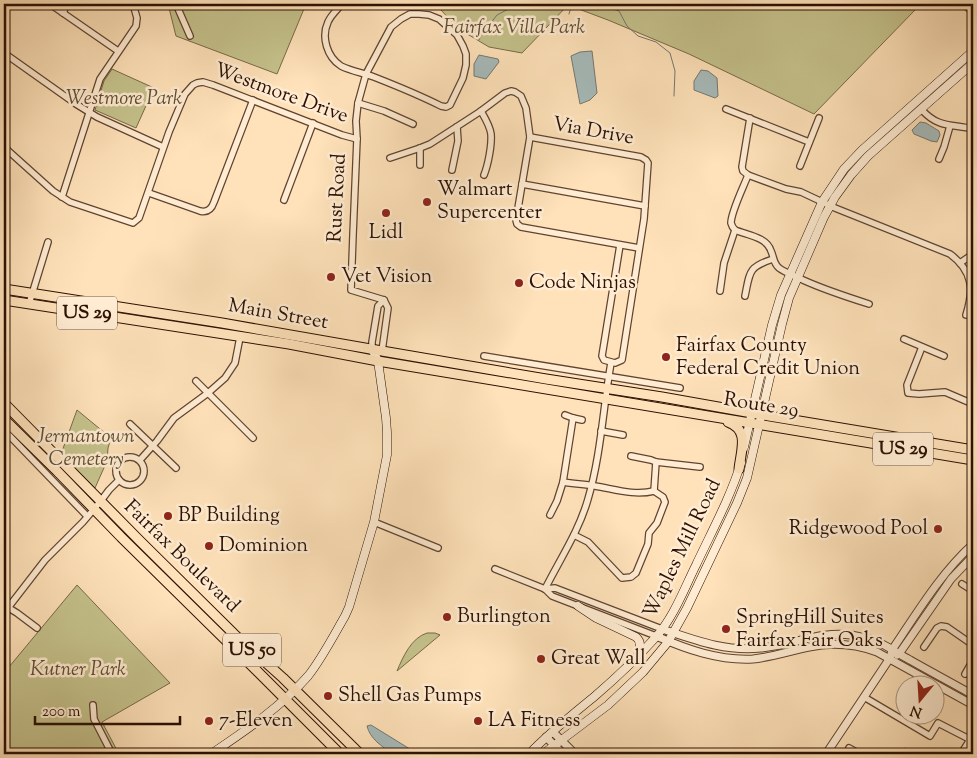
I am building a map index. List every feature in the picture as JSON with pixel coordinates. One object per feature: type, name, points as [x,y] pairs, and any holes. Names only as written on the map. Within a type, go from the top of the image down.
[{"type":"main road","points":[[756,419],[776,309],[789,274],[822,202],[844,169],[862,150],[973,51]]},
{"type":"main road","points":[[756,419],[789,298],[830,206],[842,186],[860,164],[878,147],[973,63]]},
{"type":"main road","name":"Main Street","points":[[4,289],[217,322],[377,350],[544,383]]},
{"type":"main road","name":"Main Street","points":[[4,300],[341,353],[378,361],[544,383]]},
{"type":"main road","points":[[211,754],[245,730],[294,690],[313,669],[345,616],[352,599],[374,522],[386,463],[386,418],[377,350]]},
{"type":"main road","name":"Route 29","points":[[544,383],[606,398],[706,415],[756,419],[973,450]]},
{"type":"main road","name":"Route 29","points":[[544,383],[608,389],[973,460]]},
{"type":"main road","name":"Fairfax Boulevard","points":[[4,403],[23,423],[94,509],[189,589],[360,754]]},
{"type":"main road","points":[[706,415],[730,422],[740,430],[743,441],[739,468]]},
{"type":"main road","name":"Fairfax Boulevard","points":[[4,418],[12,433],[57,471],[340,754]]},
{"type":"main road","name":"Waples Mill Road","points":[[529,754],[604,688],[662,629],[678,604],[711,535],[727,499],[756,419]]},
{"type":"main road","name":"Waples Mill Road","points":[[543,754],[621,694],[643,672],[668,642],[687,608],[737,503],[748,472],[756,419]]},
{"type":"main road","points":[[180,595],[189,589]]},
{"type":"main road","points":[[578,606],[596,618],[636,636],[640,645],[638,655]]},
{"type":"main road","points":[[234,648],[243,642]]},
{"type":"street","points":[[50,4],[118,52]]},
{"type":"street","points":[[62,13],[67,4]]},
{"type":"street","points":[[62,197],[100,78],[136,26],[137,18],[133,4]]},
{"type":"street","points":[[176,4],[190,36]]},
{"type":"street","points":[[342,4],[331,16],[326,26],[327,48],[333,59],[340,65],[441,106],[450,105],[463,78],[466,54],[464,46],[457,35],[439,19],[429,15],[410,14],[391,27],[366,74]]},
{"type":"street","points":[[963,4],[973,12]]},
{"type":"street","points":[[4,53],[102,120],[164,147],[139,218],[133,223],[70,202],[4,147]]},
{"type":"street","name":"Rust Road","points":[[366,74],[358,103],[356,121],[352,290],[384,300]]},
{"type":"street","name":"Westmore Drive","points":[[164,147],[183,99],[193,85],[199,82],[205,82],[357,140]]},
{"type":"street","points":[[390,158],[420,148],[457,127],[505,93],[510,91],[517,93],[521,96],[526,108],[530,137],[516,220],[518,226],[639,248]]},
{"type":"street","points":[[148,193],[200,211],[212,208],[253,100]]},
{"type":"street","points":[[358,103],[384,111],[413,124]]},
{"type":"street","points":[[726,109],[810,142]]},
{"type":"street","points":[[922,110],[934,120],[950,126],[973,129]]},
{"type":"street","points":[[481,111],[487,122],[491,137],[484,175]]},
{"type":"street","points":[[750,118],[742,167],[743,171],[748,175],[786,189],[801,192],[830,206],[946,251],[960,263],[967,276],[970,298],[966,315]]},
{"type":"street","points":[[800,166],[819,118]]},
{"type":"street","points":[[284,200],[313,123]]},
{"type":"street","points":[[939,159],[950,126]]},
{"type":"street","points":[[452,170],[458,141],[457,127]]},
{"type":"street","name":"Via Drive","points":[[530,137],[644,158],[646,160],[648,166],[645,206],[622,360],[611,363]]},
{"type":"street","points":[[420,148],[420,165]]},
{"type":"street","points":[[748,175],[731,222],[733,227],[768,244],[777,266],[789,274],[829,291],[869,304]]},
{"type":"street","points":[[522,184],[645,206]]},
{"type":"street","points":[[720,291],[724,263],[736,230]]},
{"type":"street","points":[[29,304],[48,242]]},
{"type":"street","points":[[545,589],[574,535],[584,512],[592,485],[611,363],[604,360],[602,356],[620,245]]},
{"type":"street","points":[[960,263],[973,254]]},
{"type":"street","points":[[745,296],[751,271],[755,266],[773,259]]},
{"type":"street","points":[[384,300],[388,308],[377,350],[372,342],[378,306],[384,300]]},
{"type":"street","points":[[140,460],[174,418],[208,394],[225,378],[235,363],[240,337]]},
{"type":"street","points":[[904,339],[944,356]]},
{"type":"street","points":[[922,347],[907,385],[908,393],[945,392],[973,404]]},
{"type":"street","points":[[484,356],[680,388]]},
{"type":"street","points":[[196,381],[253,438]]},
{"type":"street","points":[[565,415],[582,420]]},
{"type":"street","points":[[550,516],[563,482],[573,418]]},
{"type":"street","points":[[12,433],[23,423]]},
{"type":"street","points":[[130,424],[176,468]]},
{"type":"street","points":[[4,430],[12,433],[50,478],[94,509]]},
{"type":"street","points":[[601,431],[623,435]]},
{"type":"street","points":[[132,456],[140,460],[144,468],[143,477],[140,481],[132,485],[119,480],[116,466],[122,458],[132,456]]},
{"type":"street","points":[[631,456],[656,462],[700,467]]},
{"type":"street","points":[[654,491],[656,462]]},
{"type":"street","points":[[50,478],[57,471]]},
{"type":"street","points":[[37,628],[5,608],[45,560],[119,480]]},
{"type":"street","points":[[563,482],[635,493],[654,491],[663,496],[665,502],[657,523],[650,533],[648,544],[636,573],[631,576],[622,578],[588,542],[574,535]]},
{"type":"street","points":[[374,522],[438,548]]},
{"type":"street","points":[[826,754],[890,658],[892,650],[940,578],[955,562],[972,550]]},
{"type":"street","points":[[890,658],[899,654],[972,550]]},
{"type":"street","points":[[495,569],[545,589],[552,596],[668,642],[710,655],[753,659],[811,646],[829,644],[863,647],[890,658],[973,705]]},
{"type":"street","points":[[962,584],[973,591]]},
{"type":"street","points":[[545,589],[555,588],[673,633],[723,648],[743,650],[763,648],[827,635],[849,635],[865,638],[880,642],[973,694]]},
{"type":"street","points":[[924,647],[937,628],[941,626],[947,626],[973,645]]},
{"type":"street","points":[[965,674],[973,660]]},
{"type":"street","points":[[864,698],[930,736],[938,723],[972,739],[961,754]]},
{"type":"street","points":[[93,705],[94,719],[112,754]]},
{"type":"street","points":[[550,735],[575,754]]},
{"type":"street","points":[[558,742],[563,754]]},
{"type":"street","points":[[849,748],[860,754]]},
{"type":"green space","points":[[168,4],[306,4],[277,74],[176,36]]},
{"type":"green space","name":"Fairfax Villa Park","points":[[438,4],[911,4],[916,9],[814,114],[689,54],[568,5],[522,53],[489,47],[459,29],[438,7]]},
{"type":"green space","name":"Westmore Park","points":[[112,69],[154,88],[136,128],[95,110],[104,81]]},
{"type":"green space","name":"Jermantown Cemetery","points":[[77,410],[111,438],[107,461],[95,488],[61,454]]},
{"type":"green space","name":"Kutner Park","points":[[77,585],[170,683],[102,722],[119,754],[4,754],[4,673]]},
{"type":"green space","points":[[427,633],[440,635],[397,671],[412,644],[421,635]]},
{"type":"shaded area","points":[[592,51],[597,93],[590,100],[580,104],[571,56],[580,52]]},
{"type":"shaded area","points":[[479,55],[498,59],[499,62],[486,79],[474,76],[474,64]]},
{"type":"shaded area","points":[[701,70],[708,71],[717,78],[718,96],[715,98],[694,90],[694,81]]},
{"type":"shaded area","points":[[920,122],[926,123],[939,131],[940,135],[937,142],[914,134],[912,130]]},
{"type":"shaded area","points":[[371,725],[418,754],[392,754],[371,735],[367,726]]},
{"type":"waterway","points":[[479,40],[497,15],[518,4]]},
{"type":"waterway","points":[[569,14],[572,4]]},
{"type":"waterway","points":[[598,4],[619,11],[627,26],[638,36],[656,42],[670,53],[675,71],[674,96]]},
{"type":"place","name":"Walmart Supercenter","points":[[427,202]]},
{"type":"place","name":"Lidl","points":[[386,213]]},
{"type":"place","name":"Vet Vision","points":[[331,277]]},
{"type":"place","name":"Code Ninjas","points":[[519,283]]},
{"type":"place","name":"Fairfax County Federal Credit Union","points":[[666,357]]},
{"type":"place","name":"BP Building","points":[[168,516]]},
{"type":"place","name":"Ridgewood Pool","points":[[938,529]]},
{"type":"place","name":"Dominion","points":[[209,546]]},
{"type":"place","name":"Burlington","points":[[447,617]]},
{"type":"place","name":"SpringHill Suites Fairfax Fair Oaks","points":[[726,629]]},
{"type":"place","name":"Great Wall","points":[[541,659]]},
{"type":"place","name":"Shell Gas Pumps","points":[[328,696]]},
{"type":"place","name":"7-Eleven","points":[[209,721]]},
{"type":"place","name":"LA Fitness","points":[[478,721]]}]
